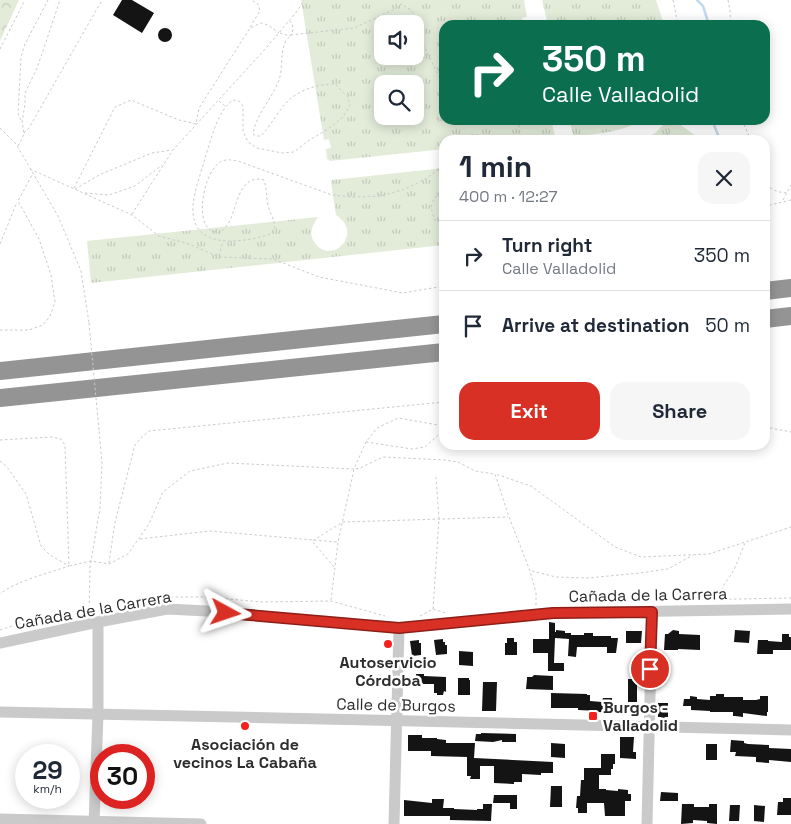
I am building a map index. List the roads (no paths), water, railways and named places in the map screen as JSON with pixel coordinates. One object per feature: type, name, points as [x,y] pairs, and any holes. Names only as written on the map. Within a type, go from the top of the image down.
[{"type":"highway","points":[[770,290],[791,288]]},
{"type":"highway","points":[[770,318],[791,316]]},
{"type":"highway","points":[[0,371],[439,325]]},
{"type":"highway","points":[[0,398],[439,353]]},
{"type":"street","name":"Cañada de la Carrera","points":[[0,643],[166,609],[399,628],[553,613],[791,608]]},
{"type":"street","points":[[647,824],[652,612]]},
{"type":"street","points":[[94,823],[98,714],[98,622]]},
{"type":"street","points":[[394,824],[399,628]]},
{"type":"street","name":"Calle de Burgos","points":[[0,712],[791,730]]},
{"type":"street","points":[[0,819],[94,823],[202,824]]},
{"type":"waterway","points":[[697,0],[703,6],[707,20]]},
{"type":"waterway","points":[[714,125],[718,135]]},
{"type":"place","name":"Autoservicio Córdoba","points":[[388,644]]},
{"type":"place","name":"Burgos - Valladolid","points":[[593,716]]},
{"type":"place","name":"Asociación de vecinos La Cabaña","points":[[245,726]]}]
